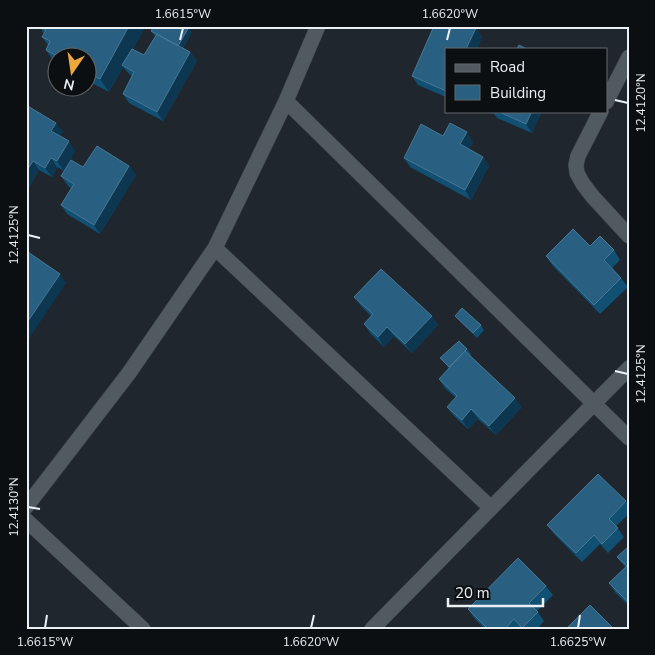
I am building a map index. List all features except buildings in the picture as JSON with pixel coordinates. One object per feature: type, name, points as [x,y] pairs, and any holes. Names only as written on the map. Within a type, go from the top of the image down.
[{"type":"street","points":[[26,507],[128,373],[215,248],[286,101],[318,26]]},
{"type":"street","points":[[608,99],[627,68]]},
{"type":"street","points":[[286,101],[629,438]]},
{"type":"street","points":[[600,112],[578,156],[577,172],[593,197],[629,236]]},
{"type":"street","points":[[215,248],[491,508]]},
{"type":"street","points":[[372,629],[629,368]]},
{"type":"street","points":[[26,520],[143,629]]}]
